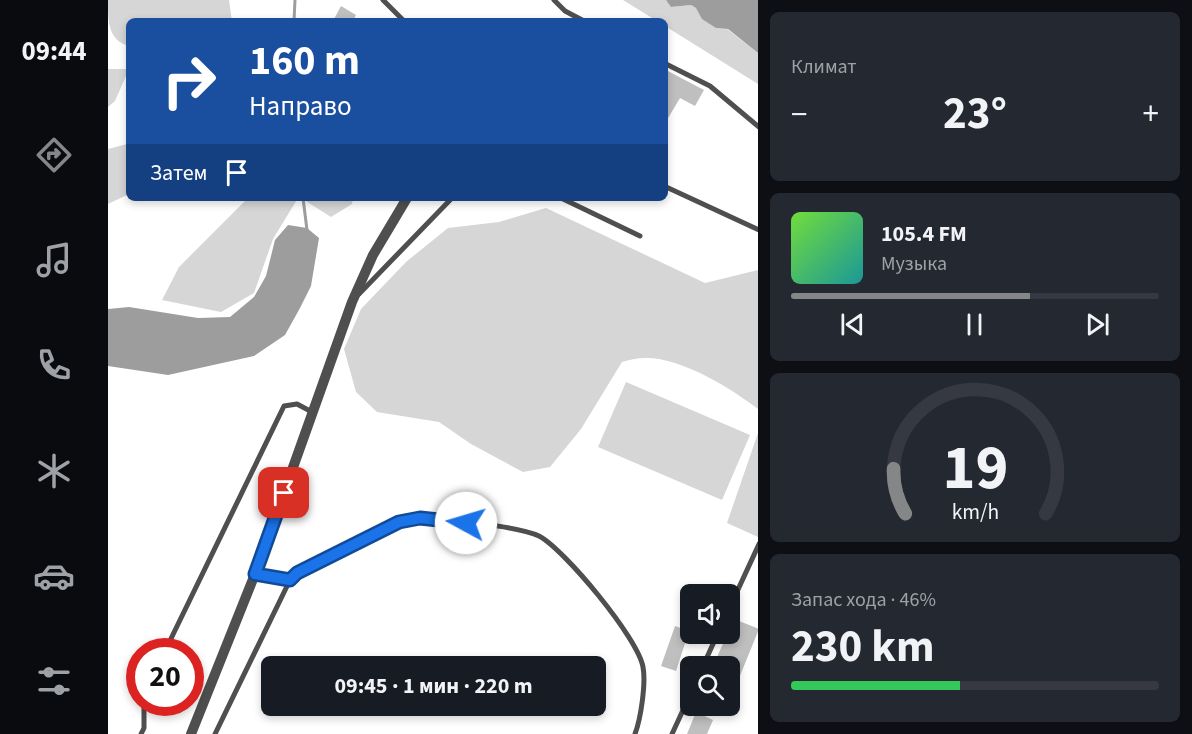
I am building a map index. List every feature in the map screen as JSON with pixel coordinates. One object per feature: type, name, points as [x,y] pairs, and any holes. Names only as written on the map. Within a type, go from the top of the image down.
[{"type":"street","points":[[190,734],[255,574],[352,302],[374,255],[405,201]]},
{"type":"lane","points":[[383,0],[401,18]]},
{"type":"lane","points":[[554,0],[579,18]]},
{"type":"lane","points":[[668,65],[710,87],[758,126]]},
{"type":"lane","points":[[668,188],[758,230]]},
{"type":"lane","points":[[352,302],[449,201]]},
{"type":"lane","points":[[567,201],[640,236]]},
{"type":"lane","points":[[171,638],[284,406],[297,404],[312,412]]},
{"type":"lane","points":[[215,734],[290,580],[297,573],[399,522],[420,518],[513,528],[540,536],[564,555],[611,610],[632,639],[643,667],[640,720],[635,734]]},
{"type":"lane","points":[[740,585],[758,546]]},
{"type":"lane","points":[[255,574],[290,580]]},
{"type":"lane","points":[[141,734],[144,728],[144,716]]},
{"type":"lane","points":[[672,734],[680,716]]},
{"type":"shaded area","points":[[108,0],[229,0],[232,18],[126,18],[126,45],[113,35],[109,23]]},
{"type":"shaded area","points":[[623,0],[666,0],[672,7],[691,5],[696,8],[716,28],[727,29],[758,53],[758,84],[668,28],[668,18],[652,18]]},
{"type":"shaded area","points":[[666,0],[758,0],[758,53],[728,29],[716,28],[702,19],[696,8],[691,5],[671,7]]},
{"type":"shaded area","points":[[108,69],[126,69],[126,76],[115,101],[108,107]]},
{"type":"shaded area","points":[[126,144],[126,195],[108,204],[108,149]]},
{"type":"shaded area","points":[[245,201],[296,201],[273,239],[254,293],[221,312],[162,300],[179,267]]},
{"type":"shaded area","points":[[306,201],[352,201],[352,204],[331,217]]},
{"type":"shaded area","points":[[546,208],[705,283],[758,270],[758,409],[720,383],[689,368],[659,359],[645,358],[625,361],[622,362],[581,429],[550,467],[523,472],[471,444],[439,422],[377,412],[356,392],[344,349],[361,309],[406,262],[448,228],[499,222]]},
{"type":"shaded area","points":[[288,225],[307,228],[319,238],[311,286],[285,335],[254,356],[168,375],[108,366],[108,309],[129,307],[198,318],[230,317],[254,297],[266,276],[275,240]]},
{"type":"shaded area","points":[[626,382],[750,435],[722,500],[598,447]]},
{"type":"shaded area","points":[[758,433],[758,537],[727,523]]},
{"type":"building","points":[[341,6],[356,15],[354,18],[335,18]]},
{"type":"building","points":[[668,71],[704,90],[695,106],[680,98],[668,118]]},
{"type":"building","points":[[740,621],[758,629],[740,676],[740,656],[717,656],[723,644],[740,644]]},
{"type":"building","points":[[675,626],[680,628],[680,644],[685,644],[676,671],[661,666]]},
{"type":"building","points":[[694,716],[704,716],[713,720],[707,734],[687,734]]},
{"type":"waterway","points":[[294,18],[295,0]]},
{"type":"waterway","points":[[303,201],[307,230]]},
{"type":"route","points":[[284,493],[255,574],[290,580],[297,573],[399,522],[420,518],[466,523]]}]
